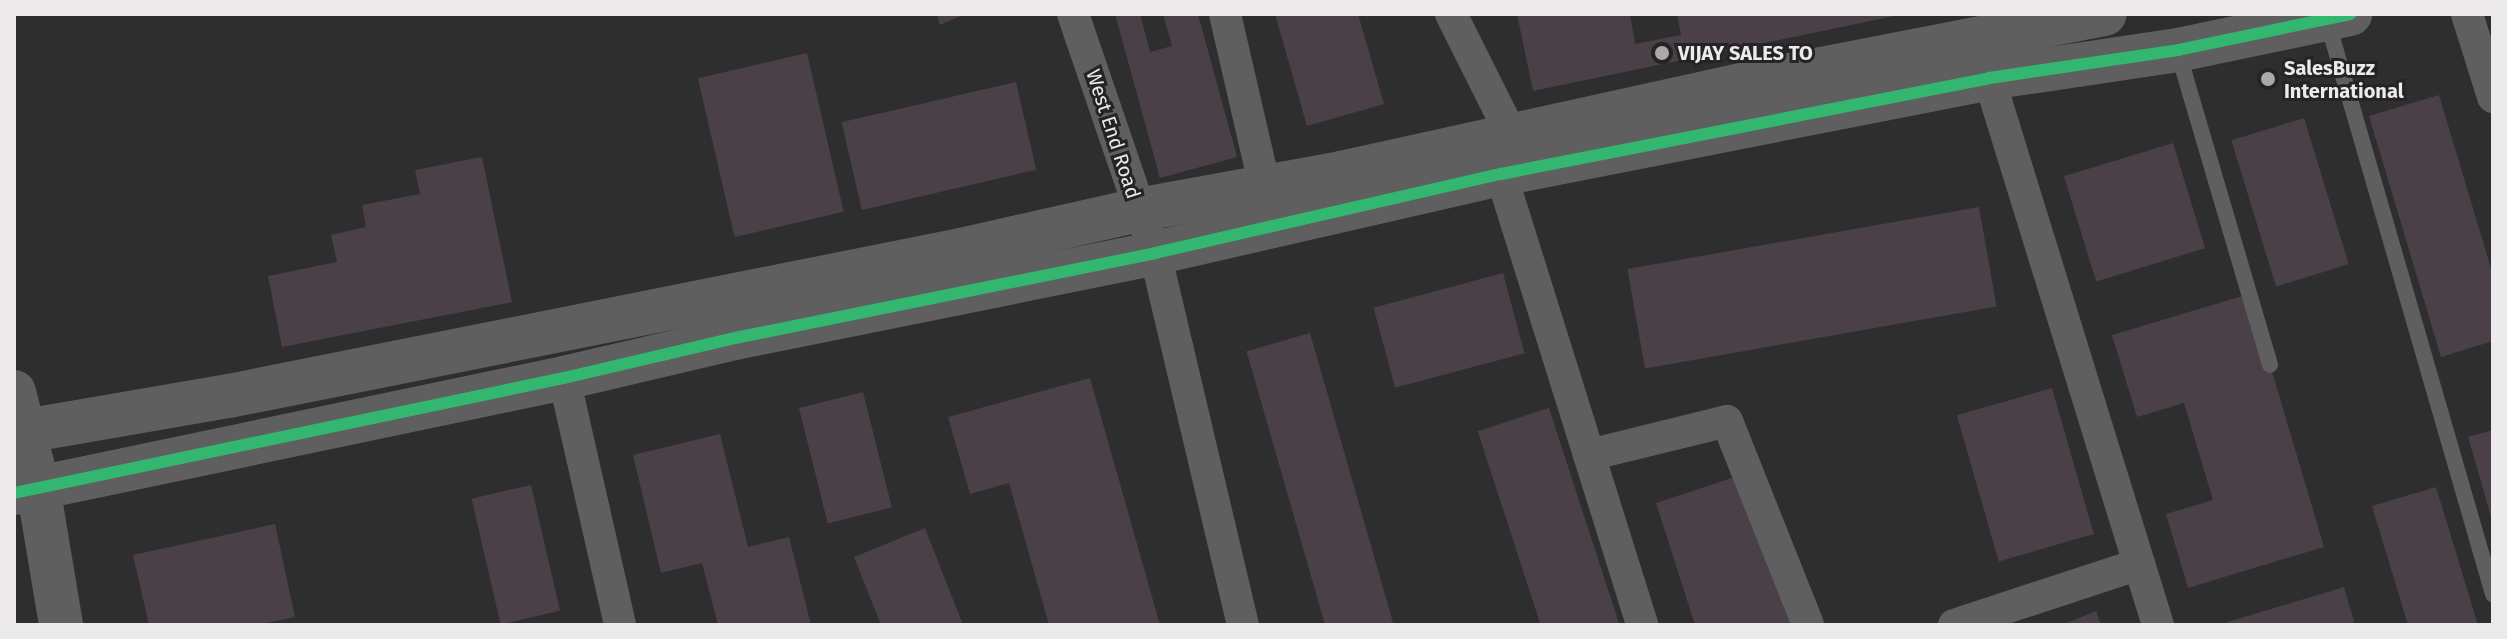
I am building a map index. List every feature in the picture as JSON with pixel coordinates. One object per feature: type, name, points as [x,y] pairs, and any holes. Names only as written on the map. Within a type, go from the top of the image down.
[{"type":"street","name":"West End Road","points":[[1073,14],[1155,253],[1243,625]]},
{"type":"street","points":[[1225,14],[1265,187]]},
{"type":"street","points":[[1451,14],[1506,154],[1589,455],[1642,625]]},
{"type":"street","points":[[26,490],[1155,253],[1506,154],[2105,14]]},
{"type":"street","points":[[2467,14],[2493,97]]},
{"type":"street","points":[[61,625],[26,490],[17,419],[229,396],[961,250],[1138,210],[1265,187],[1506,154],[2178,50],[2338,16]]},
{"type":"street","points":[[1989,78],[2158,625]]},
{"type":"street","points":[[692,302],[701,346]]},
{"type":"street","points":[[564,378],[620,625]]},
{"type":"street","points":[[1589,455],[1727,421],[1808,625]]},
{"type":"street","points":[[1954,625],[2139,564]]},
{"type":"lane","points":[[2338,16],[2493,594]]},
{"type":"lane","points":[[2178,50],[2270,365]]},
{"type":"building","points":[[937,14],[965,14],[940,25]]},
{"type":"building","points":[[1115,14],[1140,14],[1150,52],[1172,46],[1163,14],[1198,14],[1237,157],[1160,178]]},
{"type":"building","points":[[1275,14],[1358,14],[1384,104],[1307,126]]},
{"type":"building","points":[[1517,14],[1630,14],[1635,44],[1681,35],[1677,14],[1899,15],[1533,91]]},
{"type":"building","points":[[807,53],[844,212],[735,237],[698,78]]},
{"type":"building","points":[[1016,82],[1036,170],[862,210],[842,122]]},
{"type":"building","points":[[2439,95],[2493,275],[2493,341],[2441,357],[2369,116]]},
{"type":"building","points":[[2304,118],[2349,264],[2276,287],[2231,140]]},
{"type":"building","points":[[2173,143],[2205,248],[2096,282],[2064,176]]},
{"type":"building","points":[[482,157],[512,302],[282,347],[268,276],[337,262],[331,235],[366,227],[362,205],[420,194],[415,170]]},
{"type":"building","points":[[1979,207],[1997,306],[1645,368],[1627,269]]},
{"type":"building","points":[[1503,273],[1524,353],[1395,388],[1374,308]]},
{"type":"building","points":[[2249,294],[2324,547],[2188,588],[2166,514],[2213,500],[2184,403],[2137,417],[2112,335]]},
{"type":"building","points":[[1310,333],[1394,624],[1325,625],[1247,351]]},
{"type":"building","points":[[1090,378],[1160,625],[1049,625],[1009,483],[970,494],[948,417]]},
{"type":"building","points":[[2052,388],[2094,534],[1999,561],[1957,415]]},
{"type":"building","points":[[863,392],[892,507],[828,523],[799,408]]},
{"type":"building","points":[[1549,408],[1619,625],[1541,625],[1478,431]]},
{"type":"building","points":[[2493,430],[2493,520],[2492,520],[2468,437]]},
{"type":"building","points":[[720,434],[748,547],[789,537],[811,625],[718,625],[702,563],[661,573],[633,455]]},
{"type":"building","points":[[1744,474],[1793,625],[1695,625],[1656,503]]},
{"type":"building","points":[[531,485],[560,611],[501,624],[472,499]]},
{"type":"building","points":[[2436,487],[2478,625],[2408,625],[2372,506]]},
{"type":"building","points":[[275,524],[295,617],[257,625],[149,625],[133,555]]},
{"type":"building","points":[[925,528],[963,625],[881,625],[854,557]]},
{"type":"building","points":[[2344,587],[2355,625],[2221,625],[2221,624]]},
{"type":"building","points":[[2096,611],[2101,625],[2062,625]]},
{"type":"cycle path","points":[[14,493],[564,378],[735,338],[1155,253],[1501,174],[1989,78],[2178,50],[2350,14]]},
{"type":"place","name":"VIJAY SALES TO","points":[[1662,53]]},
{"type":"place","name":"SalesBuzz International","points":[[2268,79]]}]
